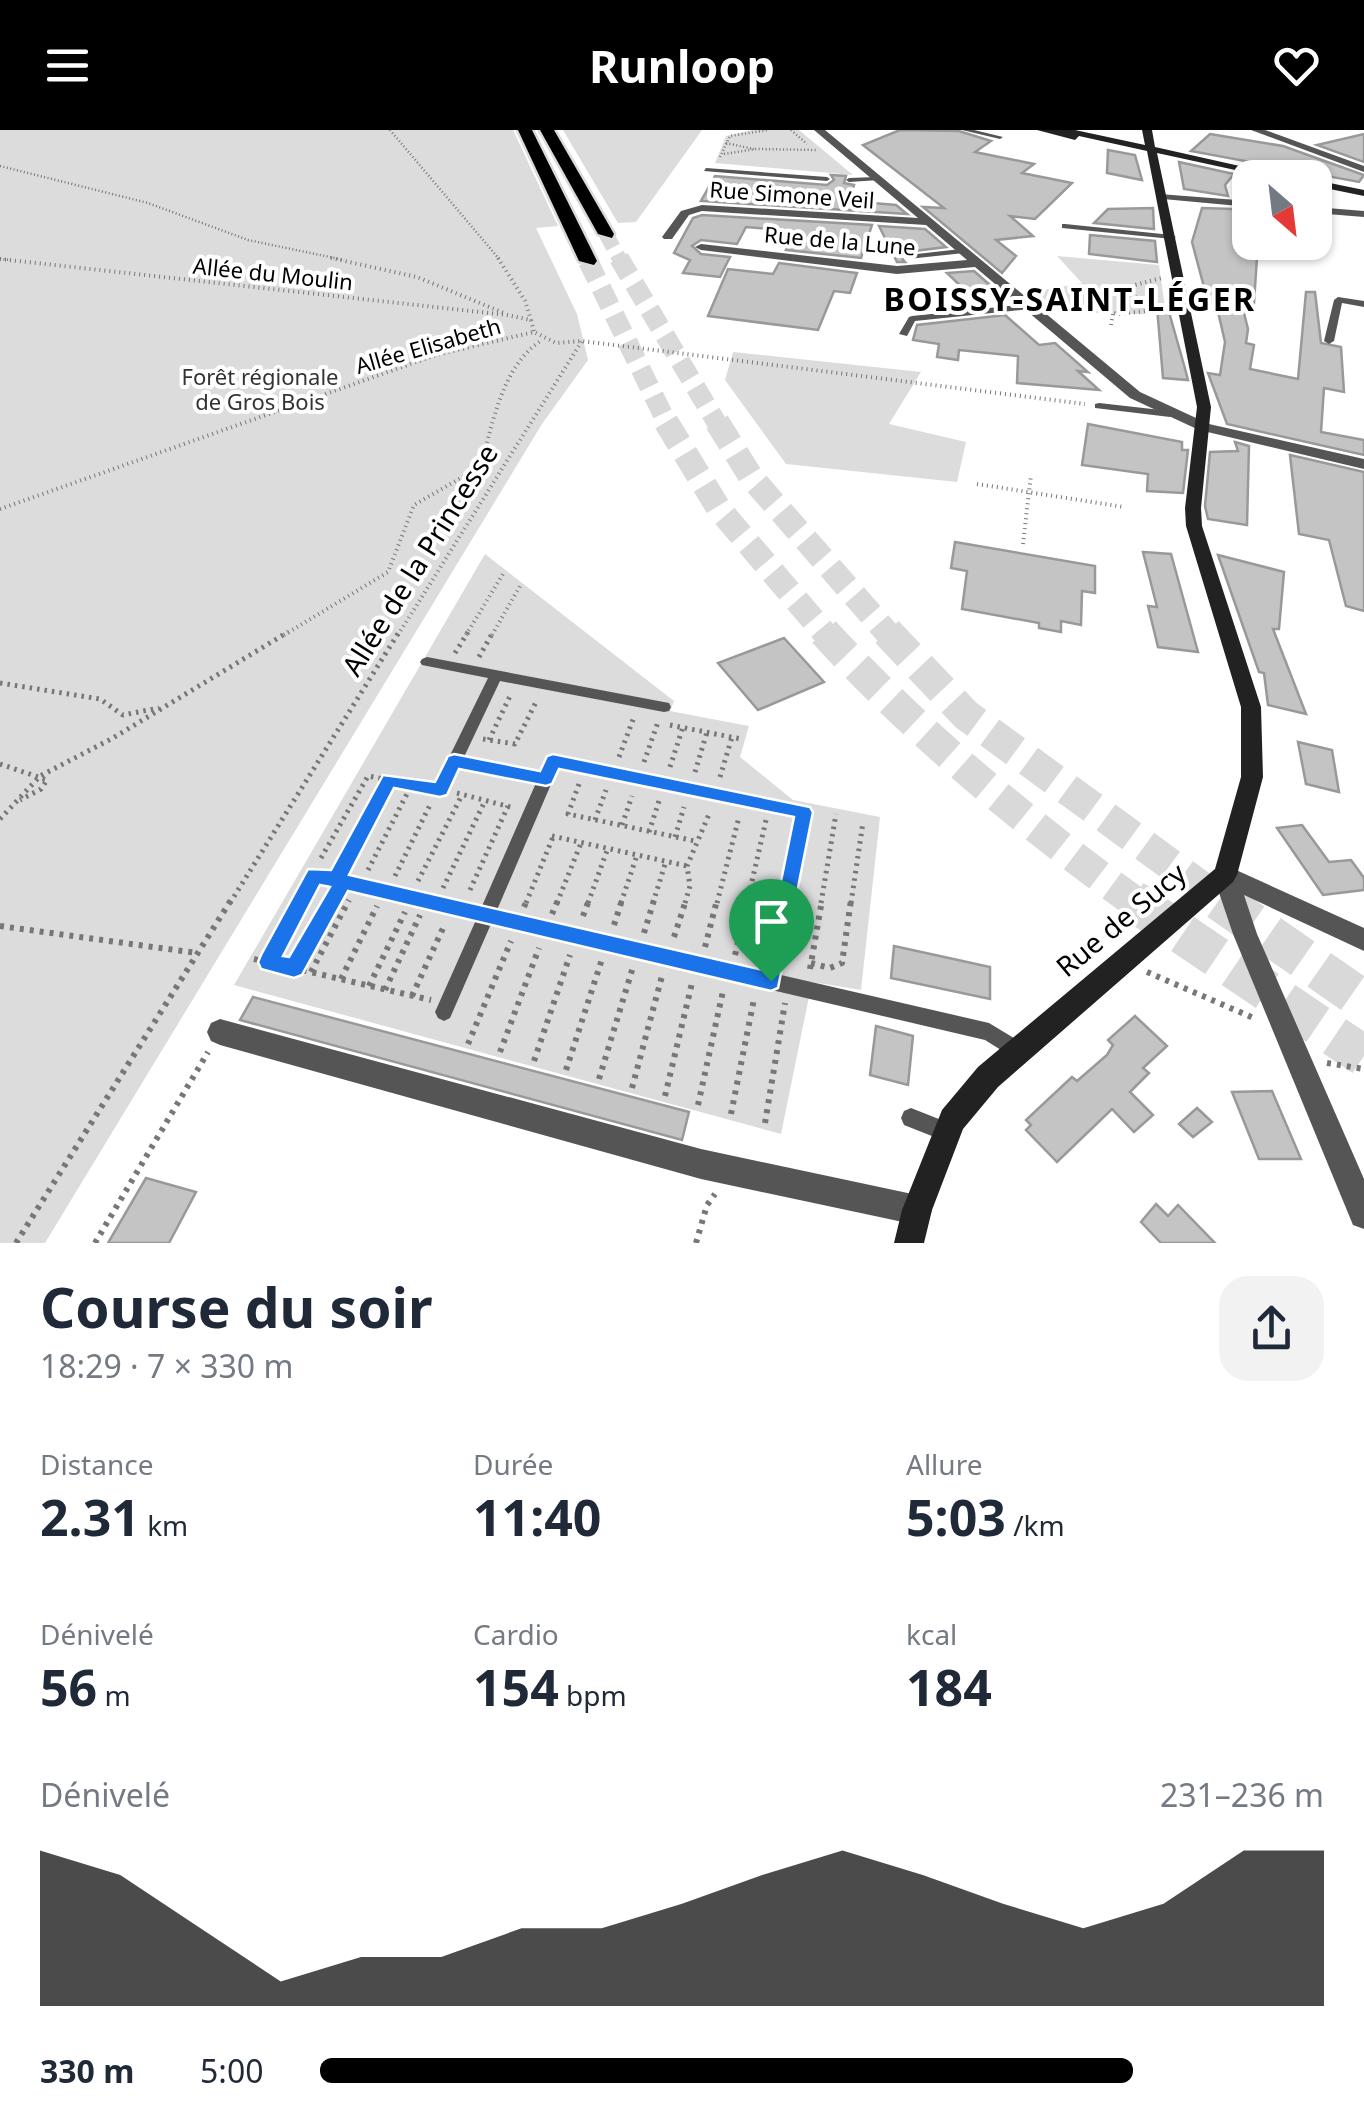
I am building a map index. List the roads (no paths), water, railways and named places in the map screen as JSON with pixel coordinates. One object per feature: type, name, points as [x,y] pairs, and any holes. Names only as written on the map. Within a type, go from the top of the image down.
[{"type":"highway","points":[[525,130],[588,261]]},
{"type":"highway","points":[[547,130],[606,234]]},
{"type":"main road","points":[[1042,130],[1232,167]]},
{"type":"main road","points":[[1062,130],[1232,169]]},
{"type":"main road","name":"Rue de Sucy","points":[[909,1243],[946,1132],[988,1077],[1225,875],[1252,777],[1248,692],[1194,526],[1198,445],[1204,427],[1202,396],[1164,196],[1147,130]]},
{"type":"main road","points":[[1332,189],[1364,196]]},
{"type":"street","points":[[819,130],[1135,396],[1204,427],[1364,464]]},
{"type":"street","points":[[1256,130],[1364,169]]},
{"type":"street","points":[[1164,196],[1232,202]]},
{"type":"street","name":"Rue Simone Veil","points":[[668,237],[685,213],[702,208],[927,222]]},
{"type":"street","points":[[1332,211],[1364,214]]},
{"type":"street","name":"Rue de la Lune","points":[[701,246],[897,270],[976,263]]},
{"type":"street","points":[[1225,875],[1364,940]]},
{"type":"street","points":[[1225,875],[1245,934],[1364,1214]]},
{"type":"street","points":[[220,1032],[732,1171],[917,1210]]},
{"type":"lane","points":[[856,130],[868,132]]},
{"type":"lane","points":[[965,130],[1000,137]]},
{"type":"lane","points":[[706,170],[827,179]]},
{"type":"lane","points":[[849,180],[877,179]]},
{"type":"lane","points":[[1065,226],[1172,237]]},
{"type":"lane","points":[[908,257],[961,250]]},
{"type":"lane","points":[[1329,341],[1338,300],[1364,304]]},
{"type":"lane","points":[[904,334],[912,319],[1032,311]]},
{"type":"lane","points":[[1099,406],[1170,414]]},
{"type":"lane","points":[[427,662],[664,707]]},
{"type":"lane","points":[[440,790],[496,675]]},
{"type":"lane","points":[[454,761],[546,779]]},
{"type":"lane","points":[[445,1008],[553,761],[804,812],[781,984]]},
{"type":"lane","points":[[315,875],[990,1032],[1017,1051]]},
{"type":"lane","points":[[911,1118],[946,1132]]},
{"type":"tunnel","points":[[606,234],[620,260]]},
{"type":"tunnel","points":[[619,258],[718,425]]},
{"type":"tunnel","points":[[588,261],[668,425]]},
{"type":"tunnel","points":[[666,422],[719,509],[826,635]]},
{"type":"tunnel","points":[[717,422],[751,477],[889,635]]},
{"type":"tunnel","points":[[824,632],[896,706],[973,775],[1136,903]]},
{"type":"tunnel","points":[[887,632],[966,715],[1223,903]]},
{"type":"tunnel","points":[[1132,900],[1364,1056]]},
{"type":"tunnel","points":[[1219,900],[1364,1001]]},
{"type":"district","name":"BOISSY-SAINT-LÉGER","points":[[1070,300]]},
{"type":"park label","name":"Forêt régionale de Gros Bois","points":[[260,390]]}]
